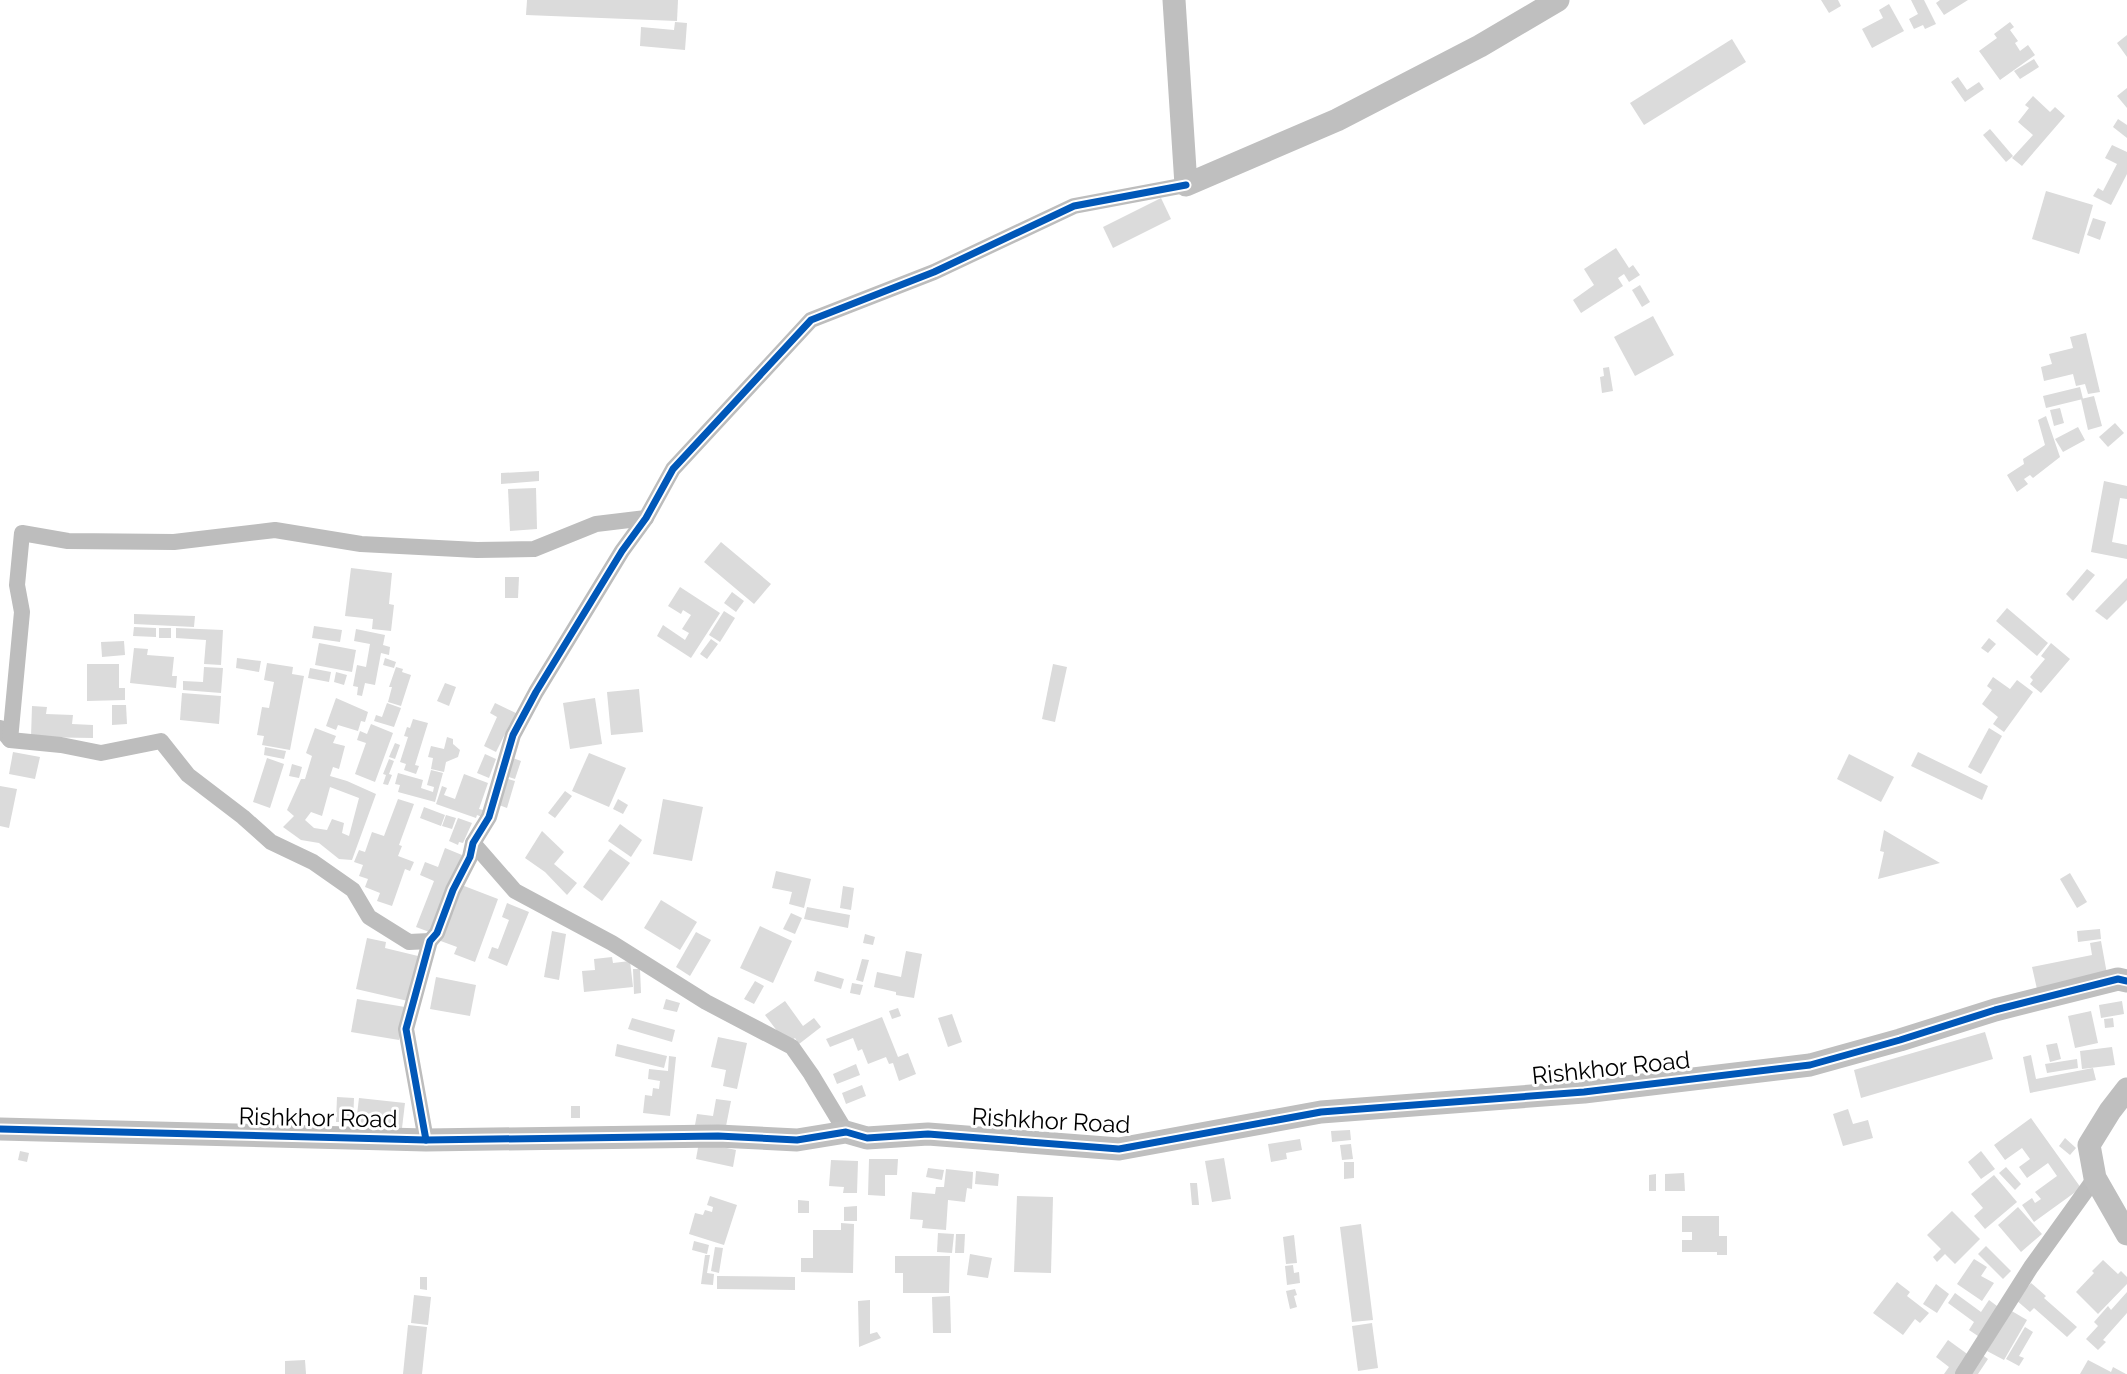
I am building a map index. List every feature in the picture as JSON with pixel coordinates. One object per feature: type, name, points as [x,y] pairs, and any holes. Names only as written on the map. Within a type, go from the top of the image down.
[{"type":"street","points":[[1174,0],[1186,185]]},
{"type":"street","points":[[426,1140],[406,1029],[430,941],[437,933],[453,891],[470,858],[473,843],[489,817],[513,735],[536,692],[622,551],[646,518],[673,469],[811,320],[934,272],[1074,205],[1186,185],[1337,120],[1480,46],[1558,0]]},
{"type":"street","points":[[430,941],[409,942],[369,917],[353,890],[313,862],[271,842],[188,775],[161,741],[101,753],[5,734],[22,612],[18,585],[22,533],[68,541],[174,542],[275,530],[361,544],[477,550],[523,549],[534,548],[596,524],[646,518]]},
{"type":"street","points":[[473,843],[515,891],[612,943],[706,1002],[792,1047],[846,1132]]},
{"type":"street","name":"Rishkhor Road","points":[[0,1129],[426,1140],[718,1136],[797,1140],[846,1132],[867,1138],[928,1134],[1119,1149],[1321,1112],[1584,1092],[1810,1065],[1995,1010],[2118,979],[2127,981]]},
{"type":"street","points":[[2127,1089],[2089,1145],[2095,1178],[2127,1234]]},
{"type":"street","points":[[1963,1374],[2031,1266],[2095,1178]]},
{"type":"building","points":[[527,0],[678,0],[677,21],[526,15]]},
{"type":"building","points":[[1821,0],[1838,0],[1841,6],[1829,13]]},
{"type":"building","points":[[1911,0],[1924,0],[1936,24],[1925,29],[1923,25],[1914,29],[1909,19],[1918,14]]},
{"type":"building","points":[[1940,0],[1968,0],[1944,15],[1936,3]]},
{"type":"building","points":[[1889,4],[1904,31],[1872,48],[1862,29],[1883,18],[1879,10]]},
{"type":"building","points":[[675,22],[687,23],[685,50],[640,46],[641,27],[674,30]]},
{"type":"building","points":[[2010,22],[2014,27],[2010,30],[2018,41],[2015,43],[2020,51],[2028,45],[2035,55],[2000,80],[1979,51],[1997,38],[1994,34]]},
{"type":"building","points":[[2127,35],[2127,57],[2117,43]]},
{"type":"building","points":[[1732,39],[1746,62],[1644,125],[1630,103]]},
{"type":"building","points":[[2034,59],[2039,67],[2020,79],[2014,71]]},
{"type":"building","points":[[1958,77],[1967,90],[1979,82],[1984,89],[1965,102],[1951,82]]},
{"type":"building","points":[[2127,88],[2127,108],[2117,96]]},
{"type":"building","points":[[2033,96],[2050,112],[2055,107],[2065,116],[2022,166],[2012,158],[2033,135],[2018,122],[2029,108],[2025,105]]},
{"type":"building","points":[[2118,119],[2127,125],[2127,138],[2113,127]]},
{"type":"building","points":[[1990,129],[2013,156],[2006,162],[1983,135]]},
{"type":"building","points":[[2112,145],[2127,152],[2127,174],[2111,205],[2093,196],[2098,188],[2103,191],[2117,164],[2105,158]]},
{"type":"building","points":[[2046,191],[2093,205],[2079,254],[2032,239]]},
{"type":"building","points":[[1161,198],[1171,219],[1113,248],[1103,227]]},
{"type":"building","points":[[2093,218],[2106,222],[2100,240],[2087,235]]},
{"type":"building","points":[[1616,248],[1629,268],[1633,265],[1640,275],[1629,282],[1624,274],[1618,278],[1623,286],[1581,313],[1573,300],[1594,285],[1584,269]]},
{"type":"building","points":[[1640,285],[1650,302],[1642,307],[1632,290]]},
{"type":"building","points":[[1653,316],[1674,355],[1635,376],[1614,337]]},
{"type":"building","points":[[2086,333],[2100,392],[2088,394],[2085,384],[2076,386],[2073,374],[2044,381],[2041,367],[2052,364],[2049,354],[2073,348],[2070,337]]},
{"type":"building","points":[[1609,367],[1613,391],[1602,393],[1600,377],[1604,376],[1603,368]]},
{"type":"building","points":[[2080,387],[2083,399],[2046,408],[2043,396]]},
{"type":"building","points":[[2094,396],[2102,426],[2088,430],[2081,399]]},
{"type":"building","points":[[2060,408],[2064,423],[2054,426],[2050,410]]},
{"type":"building","points":[[2046,416],[2060,457],[2033,478],[2030,475],[2024,479],[2028,484],[2017,492],[2007,475],[2024,464],[2023,459],[2045,445],[2038,420]]},
{"type":"building","points":[[2115,423],[2124,433],[2108,447],[2099,437]]},
{"type":"building","points":[[2078,427],[2085,440],[2063,452],[2055,439]]},
{"type":"building","points":[[539,471],[539,481],[501,484],[501,473]]},
{"type":"building","points":[[2104,481],[2127,486],[2127,499],[2120,498],[2112,542],[2127,545],[2127,559],[2091,552]]},
{"type":"building","points":[[536,488],[537,529],[510,531],[508,489]]},
{"type":"building","points":[[721,542],[771,584],[754,604],[704,562]]},
{"type":"building","points":[[351,568],[392,573],[389,604],[394,605],[391,631],[372,629],[373,619],[345,616]]},
{"type":"building","points":[[2087,569],[2095,575],[2073,601],[2066,594]]},
{"type":"building","points":[[505,577],[519,577],[518,598],[505,598]]},
{"type":"building","points":[[2127,578],[2127,600],[2107,620],[2095,611]]},
{"type":"building","points":[[680,587],[720,613],[691,658],[657,636],[663,625],[685,640],[689,633],[682,629],[691,615],[683,610],[681,614],[668,606]]},
{"type":"building","points":[[732,592],[744,601],[736,612],[724,603]]},
{"type":"building","points":[[2007,608],[2048,643],[2037,656],[1996,621]]},
{"type":"building","points":[[724,611],[735,618],[720,642],[709,635]]},
{"type":"building","points":[[134,614],[195,616],[194,627],[134,624]]},
{"type":"building","points":[[314,626],[342,630],[340,642],[312,638]]},
{"type":"building","points":[[134,627],[156,628],[156,637],[133,636]]},
{"type":"building","points":[[159,628],[171,628],[171,638],[159,638]]},
{"type":"building","points":[[176,628],[223,630],[221,665],[204,664],[206,640],[176,638]]},
{"type":"building","points":[[356,629],[385,635],[383,645],[390,647],[389,655],[381,653],[375,685],[365,683],[362,696],[357,695],[358,687],[353,686],[357,665],[366,667],[370,644],[354,641]]},
{"type":"building","points":[[1989,638],[1996,644],[1988,653],[1981,648]]},
{"type":"building","points":[[711,639],[718,644],[707,659],[700,654]]},
{"type":"building","points":[[124,641],[125,655],[102,657],[101,642]]},
{"type":"building","points":[[319,643],[356,650],[352,672],[315,665]]},
{"type":"building","points":[[2051,643],[2070,659],[2041,693],[2030,684],[2033,680],[2030,677],[2045,659],[2041,656]]},
{"type":"building","points":[[134,648],[148,649],[147,655],[174,657],[172,676],[177,676],[176,688],[130,683]]},
{"type":"building","points":[[237,658],[261,661],[259,672],[236,668]]},
{"type":"building","points":[[385,658],[396,662],[394,668],[383,665]]},
{"type":"building","points":[[267,663],[293,667],[292,674],[304,676],[290,750],[262,745],[264,736],[257,735],[262,707],[269,708],[274,682],[264,680]]},
{"type":"building","points":[[87,664],[119,664],[119,688],[125,688],[125,700],[87,701]]},
{"type":"building","points":[[1053,664],[1067,667],[1055,722],[1042,719]]},
{"type":"building","points":[[204,667],[223,668],[221,693],[183,690],[183,681],[203,682]]},
{"type":"building","points":[[396,667],[411,675],[401,706],[388,702],[392,687],[389,687]]},
{"type":"building","points":[[310,668],[331,672],[329,682],[308,678]]},
{"type":"building","points":[[336,672],[347,675],[344,685],[334,682]]},
{"type":"building","points":[[1993,677],[2010,689],[2017,680],[2033,692],[2004,732],[1993,724],[1998,717],[1982,704],[1992,690],[1987,686]]},
{"type":"building","points":[[445,683],[456,687],[449,706],[437,701]]},
{"type":"building","points":[[639,689],[643,732],[611,735],[607,692]]},
{"type":"building","points":[[182,693],[221,696],[219,724],[180,720]]},
{"type":"building","points":[[336,698],[368,712],[358,731],[338,725],[336,730],[326,726]]},
{"type":"building","points":[[595,698],[602,744],[570,749],[563,703]]},
{"type":"building","points":[[387,703],[401,708],[394,727],[374,721],[376,715],[382,717]]},
{"type":"building","points":[[495,703],[518,714],[496,752],[484,746],[497,717],[490,713]]},
{"type":"building","points":[[112,705],[126,705],[127,724],[112,725]]},
{"type":"building","points":[[32,706],[47,707],[46,714],[73,715],[72,724],[93,725],[93,738],[31,737]]},
{"type":"building","points":[[413,719],[428,723],[415,765],[419,766],[416,774],[404,770],[406,764],[400,762],[408,737],[404,736]]},
{"type":"building","points":[[371,724],[393,733],[375,782],[355,774],[366,743],[357,740],[360,731],[367,734]]},
{"type":"building","points":[[315,728],[336,736],[333,743],[345,746],[339,769],[333,767],[330,776],[376,794],[352,860],[339,859],[319,843],[301,840],[283,827],[294,816],[287,810],[301,779],[305,779],[312,756],[306,753]],"holes":[[[330,787],[359,798],[349,836],[342,833],[344,823],[332,819],[327,830],[314,828],[305,820],[311,812],[322,816]]]},
{"type":"building","points":[[1989,728],[2002,736],[1981,774],[1968,767]]},
{"type":"building","points":[[447,737],[453,739],[453,744],[460,750],[458,757],[446,762],[444,772],[431,769],[433,758],[428,757],[431,746],[444,749]]},
{"type":"building","points":[[395,743],[400,745],[395,759],[389,757]]},
{"type":"building","points":[[265,747],[286,751],[284,759],[264,755]]},
{"type":"building","points":[[13,752],[40,757],[35,779],[9,774]]},
{"type":"building","points":[[1918,752],[1988,786],[1982,800],[1911,766]]},
{"type":"building","points":[[589,753],[626,768],[609,807],[572,791]]},
{"type":"building","points":[[485,754],[496,759],[489,778],[477,773]]},
{"type":"building","points":[[1849,754],[1894,777],[1881,802],[1837,779]]},
{"type":"building","points":[[510,757],[521,761],[515,779],[503,775]]},
{"type":"building","points":[[267,758],[284,764],[270,808],[253,802]]},
{"type":"building","points":[[389,759],[394,761],[388,785],[383,784],[386,775],[383,774]]},
{"type":"building","points":[[292,764],[302,767],[299,778],[289,776]]},
{"type":"building","points":[[431,770],[443,773],[435,802],[398,792],[400,785],[395,784],[398,773],[423,780],[421,788],[433,792],[434,787],[427,785]]},
{"type":"building","points":[[464,774],[488,783],[479,809],[487,811],[485,818],[477,815],[476,818],[436,804],[442,786],[447,788],[444,795],[455,799]]},
{"type":"building","points":[[508,779],[515,781],[507,808],[499,805]]},
{"type":"building","points":[[0,786],[17,789],[9,828],[0,826]]},
{"type":"building","points":[[565,791],[572,796],[555,818],[548,813]]},
{"type":"building","points":[[398,799],[414,804],[399,845],[402,846],[398,856],[414,862],[410,871],[405,869],[392,906],[377,901],[380,893],[365,887],[368,879],[359,876],[363,865],[354,862],[359,850],[365,852],[372,832],[384,836]]},
{"type":"building","points":[[618,799],[628,805],[623,814],[613,809]]},
{"type":"building","points":[[663,799],[703,807],[692,861],[653,854]]},
{"type":"building","points":[[424,807],[445,815],[441,826],[420,818]]},
{"type":"building","points":[[446,815],[456,818],[452,829],[442,826]]},
{"type":"building","points":[[458,818],[472,823],[463,843],[459,842],[458,845],[449,841]]},
{"type":"building","points":[[620,824],[642,840],[631,857],[608,841]]},
{"type":"building","points":[[1884,830],[1940,863],[1878,879],[1884,852],[1880,851]]},
{"type":"building","points":[[542,831],[564,852],[554,864],[577,883],[567,895],[545,872],[525,858]]},
{"type":"building","points":[[445,848],[462,855],[432,933],[416,927],[434,881],[420,875],[425,862],[438,867]]},
{"type":"building","points":[[610,849],[630,863],[602,901],[583,887]]},
{"type":"building","points":[[776,871],[811,879],[804,908],[789,904],[792,892],[772,888]]},
{"type":"building","points":[[2070,873],[2087,902],[2077,908],[2060,879]]},
{"type":"building","points":[[459,884],[498,899],[475,962],[454,954],[457,947],[438,940]]},
{"type":"building","points":[[843,886],[854,888],[851,910],[840,908]]},
{"type":"building","points":[[661,900],[697,922],[680,950],[644,928]]},
{"type":"building","points":[[507,903],[529,912],[507,966],[488,958],[492,947],[498,949],[509,920],[502,917]]},
{"type":"building","points":[[807,907],[850,915],[848,928],[804,919]]},
{"type":"building","points":[[791,913],[802,918],[795,934],[783,929]]},
{"type":"building","points":[[760,926],[792,941],[773,983],[740,968]]},
{"type":"building","points":[[2100,929],[2101,939],[2078,942],[2077,931]]},
{"type":"building","points":[[552,931],[566,934],[559,980],[544,977]]},
{"type":"building","points":[[696,932],[711,940],[690,976],[676,967]]},
{"type":"building","points":[[865,934],[875,937],[873,945],[863,943]]},
{"type":"building","points":[[367,938],[386,942],[385,948],[418,956],[408,1001],[356,989]]},
{"type":"building","points":[[2101,941],[2107,974],[2037,989],[2032,967],[2092,955],[2090,943]]},
{"type":"building","points":[[906,951],[922,954],[914,998],[874,987],[877,972],[901,977]]},
{"type":"building","points":[[612,957],[613,963],[630,961],[633,987],[584,992],[582,971],[595,970],[594,959]]},
{"type":"building","points":[[862,959],[869,960],[863,982],[856,980]]},
{"type":"building","points":[[633,969],[640,969],[641,993],[634,994]]},
{"type":"building","points":[[817,971],[844,979],[841,989],[814,981]]},
{"type":"building","points":[[436,977],[476,985],[470,1016],[430,1009]]},
{"type":"building","points":[[755,981],[764,986],[754,1004],[744,999]]},
{"type":"building","points":[[852,983],[863,985],[860,995],[850,993]]},
{"type":"building","points":[[357,999],[405,1007],[399,1040],[351,1032]]},
{"type":"building","points":[[666,999],[680,1003],[677,1012],[663,1009]]},
{"type":"building","points":[[785,1001],[803,1026],[814,1018],[821,1027],[799,1044],[795,1038],[787,1044],[765,1015]]},
{"type":"building","points":[[2122,1001],[2124,1014],[2101,1018],[2099,1005]]},
{"type":"building","points":[[898,1008],[901,1016],[892,1019],[889,1011]]},
{"type":"building","points":[[2091,1011],[2098,1043],[2075,1048],[2068,1016]]},
{"type":"building","points":[[952,1014],[962,1042],[948,1047],[938,1018]]},
{"type":"building","points":[[882,1017],[898,1057],[908,1053],[916,1074],[899,1081],[893,1063],[889,1064],[886,1057],[868,1064],[862,1049],[858,1051],[853,1038],[830,1047],[826,1039]]},
{"type":"building","points":[[632,1018],[675,1030],[672,1042],[628,1029]]},
{"type":"building","points":[[2113,1018],[2114,1027],[2105,1028],[2104,1019]]},
{"type":"building","points":[[1985,1032],[1993,1059],[1861,1098],[1854,1070]]},
{"type":"building","points":[[718,1037],[747,1043],[737,1089],[723,1086],[726,1070],[711,1067]]},
{"type":"building","points":[[2057,1043],[2061,1059],[2050,1062],[2046,1045]]},
{"type":"building","points":[[617,1044],[667,1056],[664,1068],[615,1056]]},
{"type":"building","points":[[2112,1047],[2115,1065],[2082,1069],[2080,1051]]},
{"type":"building","points":[[2031,1055],[2036,1079],[2093,1068],[2096,1080],[2030,1093],[2023,1057]]},
{"type":"building","points":[[669,1056],[676,1057],[670,1116],[643,1113],[645,1095],[652,1096],[653,1088],[659,1089],[660,1081],[648,1079],[649,1069],[668,1071]]},
{"type":"building","points":[[2077,1059],[2078,1068],[2047,1073],[2045,1064]]},
{"type":"building","points":[[856,1064],[860,1075],[837,1084],[833,1074]]},
{"type":"building","points":[[862,1085],[866,1096],[846,1104],[842,1093]]},
{"type":"building","points":[[337,1097],[354,1098],[353,1122],[336,1122]]},
{"type":"building","points":[[359,1098],[405,1103],[402,1128],[356,1123]]},
{"type":"building","points":[[716,1099],[731,1101],[725,1131],[695,1125],[697,1114],[713,1116]]},
{"type":"building","points":[[571,1106],[580,1106],[580,1118],[571,1118]]},
{"type":"building","points":[[1848,1109],[1853,1124],[1868,1120],[1873,1138],[1843,1146],[1833,1114]]},
{"type":"building","points":[[2031,1118],[2081,1188],[2034,1222],[2022,1205],[2032,1198],[2035,1203],[2041,1199],[2035,1192],[2057,1176],[2048,1163],[2027,1178],[2019,1167],[2030,1159],[2022,1148],[2005,1160],[1994,1145]]},
{"type":"building","points":[[1350,1130],[1351,1140],[1332,1142],[1331,1131]]},
{"type":"building","points":[[2065,1138],[2076,1148],[2070,1155],[2059,1146]]},
{"type":"building","points":[[1300,1139],[1302,1150],[1286,1153],[1287,1159],[1271,1162],[1268,1144]]},
{"type":"building","points":[[699,1142],[736,1150],[733,1167],[696,1159]]},
{"type":"building","points":[[1351,1144],[1353,1159],[1342,1160],[1340,1145]]},
{"type":"building","points":[[20,1151],[29,1153],[27,1162],[18,1160]]},
{"type":"building","points":[[1981,1151],[1995,1169],[1981,1179],[1968,1162]]},
{"type":"building","points":[[1224,1158],[1231,1199],[1212,1202],[1205,1161]]},
{"type":"building","points":[[869,1159],[898,1159],[897,1175],[885,1175],[885,1196],[868,1195]]},
{"type":"building","points":[[831,1160],[858,1161],[857,1193],[843,1193],[844,1187],[829,1186]]},
{"type":"building","points":[[1344,1162],[1354,1162],[1354,1178],[1344,1179]]},
{"type":"building","points":[[2006,1167],[2021,1184],[2015,1190],[1999,1173]]},
{"type":"building","points":[[928,1168],[944,1170],[942,1180],[926,1177]]},
{"type":"building","points":[[946,1169],[973,1172],[972,1189],[967,1188],[965,1202],[948,1200],[946,1230],[922,1228],[923,1220],[910,1219],[912,1192],[935,1194],[936,1187],[944,1187]]},
{"type":"building","points":[[976,1171],[999,1174],[998,1186],[975,1184]]},
{"type":"building","points":[[1684,1173],[1685,1191],[1665,1191],[1665,1174]]},
{"type":"building","points":[[1656,1174],[1656,1191],[1649,1191],[1649,1175]]},
{"type":"building","points":[[1994,1175],[2017,1202],[1985,1229],[1974,1216],[1983,1208],[1971,1194]]},
{"type":"building","points":[[1190,1183],[1197,1183],[1199,1205],[1192,1205]]},
{"type":"building","points":[[710,1196],[737,1205],[724,1245],[689,1234],[695,1213],[703,1215],[705,1210],[712,1212],[713,1207],[707,1205]]},
{"type":"building","points":[[1017,1196],[1053,1197],[1051,1273],[1014,1272]]},
{"type":"building","points":[[798,1200],[809,1201],[809,1213],[798,1213]]},
{"type":"building","points":[[857,1206],[857,1221],[844,1221],[844,1207]]},
{"type":"building","points":[[2018,1207],[2042,1234],[2021,1252],[1998,1225]]},
{"type":"building","points":[[1952,1211],[1980,1239],[1955,1264],[1945,1254],[1937,1262],[1933,1257],[1941,1249],[1927,1235]]},
{"type":"building","points":[[1682,1216],[1719,1216],[1719,1236],[1727,1236],[1727,1255],[1717,1255],[1717,1252],[1682,1252],[1682,1240],[1692,1240],[1692,1232],[1682,1232]]},
{"type":"building","points":[[841,1223],[854,1224],[853,1273],[801,1272],[801,1258],[813,1258],[813,1230],[841,1230]]},
{"type":"building","points":[[1361,1224],[1373,1320],[1352,1322],[1340,1227]]},
{"type":"building","points":[[938,1233],[954,1234],[952,1253],[937,1252]]},
{"type":"building","points":[[956,1234],[965,1234],[964,1253],[955,1253]]},
{"type":"building","points":[[1294,1235],[1297,1263],[1286,1264],[1283,1237]]},
{"type":"building","points":[[694,1241],[709,1245],[707,1254],[692,1250]]},
{"type":"building","points":[[1986,1246],[2011,1271],[2003,1279],[1978,1254]]},
{"type":"building","points":[[715,1247],[723,1248],[719,1273],[711,1271]]},
{"type":"building","points":[[970,1254],[992,1258],[988,1278],[967,1275]]},
{"type":"building","points":[[705,1255],[710,1255],[707,1273],[714,1274],[713,1285],[701,1284]]},
{"type":"building","points":[[895,1256],[950,1256],[949,1293],[903,1293],[903,1273],[895,1273]]},
{"type":"building","points":[[1974,1259],[1987,1267],[1981,1276],[1994,1283],[1982,1301],[1957,1284]]},
{"type":"building","points":[[2103,1260],[2118,1274],[2121,1271],[2127,1277],[2127,1284],[2098,1314],[2076,1292]]},
{"type":"building","points":[[1293,1265],[1294,1273],[1299,1272],[1300,1283],[1287,1285],[1285,1266]]},
{"type":"building","points":[[717,1276],[795,1277],[795,1290],[717,1289]]},
{"type":"building","points":[[420,1277],[427,1277],[427,1290],[420,1289]]},
{"type":"building","points":[[1897,1282],[1910,1292],[1907,1296],[1929,1313],[1920,1323],[1915,1319],[1903,1335],[1873,1313]]},
{"type":"building","points":[[2031,1283],[2077,1327],[2067,1337],[2034,1308],[2030,1312],[2016,1300]]},
{"type":"building","points":[[1936,1284],[1949,1294],[1937,1313],[1923,1304]]},
{"type":"building","points":[[1295,1289],[1297,1307],[1290,1309],[1286,1291]]},
{"type":"building","points":[[2127,1292],[2127,1313],[2103,1340],[2106,1342],[2098,1350],[2086,1339],[2098,1326],[2094,1322],[2108,1306],[2111,1310]]},
{"type":"building","points":[[1955,1293],[1981,1312],[1989,1300],[2001,1309],[1981,1338],[1969,1330],[1974,1322],[1948,1303]]},
{"type":"building","points":[[414,1295],[431,1297],[428,1325],[411,1323]]},
{"type":"building","points":[[950,1296],[951,1333],[933,1333],[932,1297]]},
{"type":"building","points":[[870,1300],[870,1334],[877,1332],[881,1338],[859,1347],[858,1301]]},
{"type":"building","points":[[2010,1310],[2027,1320],[2004,1360],[1987,1351]]},
{"type":"building","points":[[1372,1323],[1378,1368],[1358,1371],[1352,1326]]},
{"type":"building","points":[[408,1325],[427,1327],[422,1374],[403,1374]]},
{"type":"building","points":[[2025,1327],[2033,1332],[2019,1356],[2024,1358],[2019,1366],[2006,1359]]},
{"type":"building","points":[[1948,1340],[1970,1356],[1957,1374],[1944,1374],[1949,1367],[1936,1357]]},
{"type":"building","points":[[1981,1354],[1988,1359],[1978,1374],[1968,1374]]},
{"type":"building","points":[[305,1360],[306,1374],[285,1374],[285,1361]]},
{"type":"building","points":[[2088,1360],[2111,1372],[2113,1367],[2126,1374],[2080,1374]]},
{"type":"cycle path","points":[[426,1140],[406,1029],[430,941],[437,933],[453,890],[470,857],[473,843],[489,817],[513,735],[536,692],[622,551],[646,518],[673,469],[811,320],[934,272],[1074,206],[1186,185]]},
{"type":"cycle path","points":[[0,1129],[426,1140],[718,1136],[797,1140],[846,1132],[867,1138],[928,1134],[1119,1149],[1321,1112],[1584,1092],[1810,1065],[1995,1010],[2118,979],[2127,981]]}]
